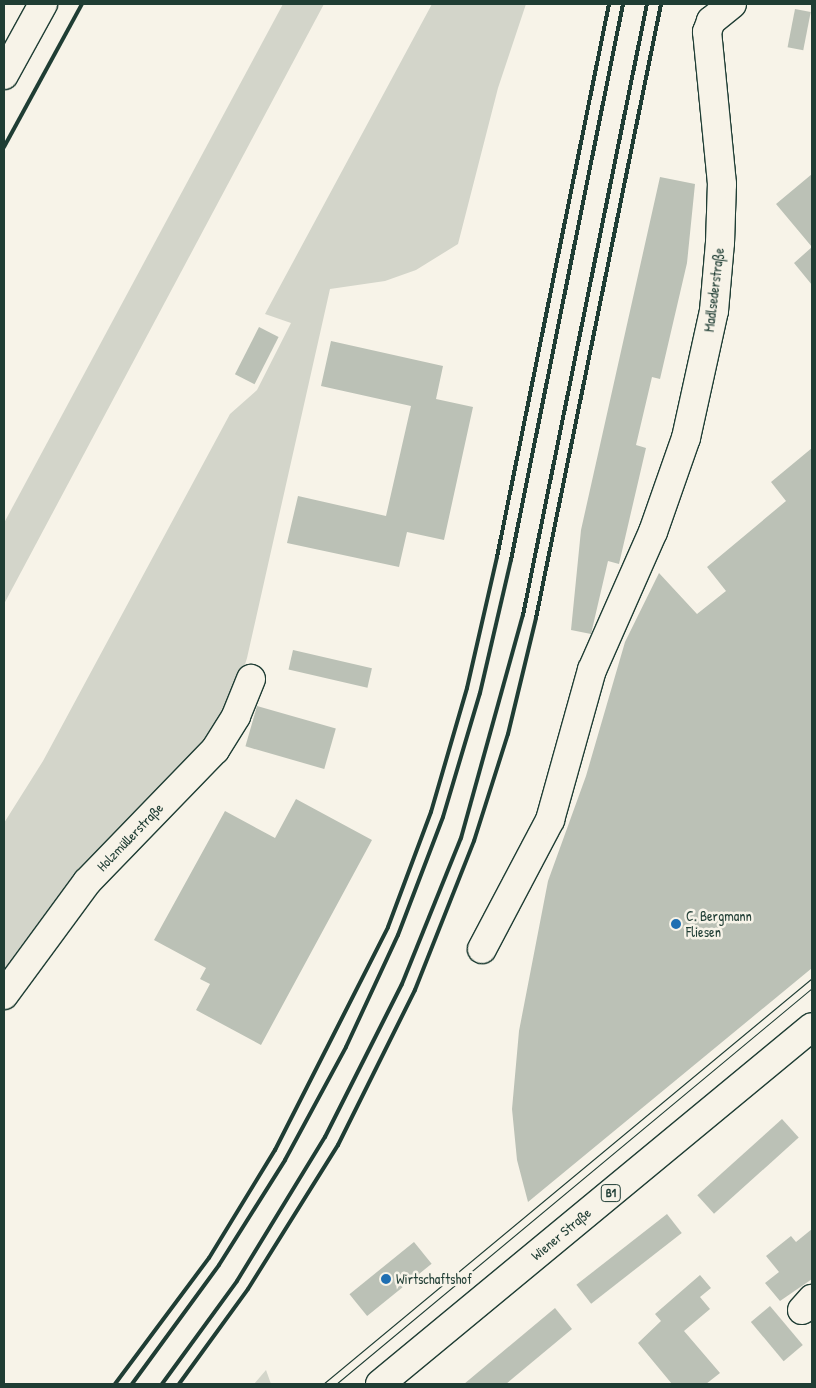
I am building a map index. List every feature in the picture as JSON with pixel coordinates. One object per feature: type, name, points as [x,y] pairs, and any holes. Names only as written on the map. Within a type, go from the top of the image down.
[{"type":"street","points":[[4,75],[42,4]]},
{"type":"street","name":"Madlsederstraße","points":[[482,949],[550,820],[592,670],[671,485],[714,311],[722,184],[707,32],[711,21],[732,4]]},
{"type":"street","name":"Holzmüllerstraße","points":[[4,995],[87,882],[215,750],[236,716],[251,679]]},
{"type":"street","name":"Wiener Straße","points":[[380,1384],[812,1027]]},
{"type":"shaded area","points":[[283,4],[324,4],[4,604],[4,523]]},
{"type":"shaded area","points":[[432,4],[526,4],[498,88],[458,244],[416,270],[385,281],[330,289],[247,658],[232,706],[213,739],[4,979],[4,823],[43,761],[230,414],[257,390],[291,323],[265,314]]},
{"type":"shaded area","points":[[266,1370],[271,1384],[254,1384]]},
{"type":"building","points":[[795,9],[811,12],[803,50],[788,47]]},
{"type":"building","points":[[812,174],[812,247],[776,204]]},
{"type":"building","points":[[660,177],[695,184],[687,263],[660,379],[652,377],[636,445],[646,448],[619,564],[608,561],[591,634],[571,630],[581,530]]},
{"type":"building","points":[[812,247],[812,285],[794,263]]},
{"type":"building","points":[[259,327],[279,337],[255,384],[235,374]]},
{"type":"building","points":[[331,341],[443,366],[436,399],[473,407],[444,540],[407,532],[399,567],[287,543],[298,496],[386,516],[411,406],[321,386]]},
{"type":"building","name":"C. Bergmann Fliesen","points":[[812,448],[812,968],[528,1202],[517,1160],[512,1109],[519,1031],[548,881],[586,776],[625,642],[659,573],[697,614],[726,591],[707,567],[786,501],[771,482]]},
{"type":"building","points":[[293,650],[372,668],[367,688],[289,669]]},
{"type":"building","points":[[257,706],[336,729],[324,769],[245,746]]},
{"type":"building","points":[[296,799],[372,840],[261,1045],[196,1010],[210,984],[200,979],[206,968],[154,940],[225,811],[275,838]]},
{"type":"building","points":[[782,1119],[799,1138],[714,1214],[697,1195]]},
{"type":"building","points":[[667,1214],[682,1233],[591,1304],[576,1285]]},
{"type":"building","points":[[812,1229],[812,1279],[780,1301],[765,1283],[779,1272],[766,1256],[791,1236],[796,1242]]},
{"type":"building","name":"Wirtschaftshof","points":[[414,1242],[432,1264],[367,1316],[349,1294]]},
{"type":"building","points":[[700,1275],[711,1288],[700,1297],[710,1309],[684,1331],[720,1373],[706,1384],[672,1384],[638,1343],[661,1321],[655,1314]]},
{"type":"building","points":[[770,1306],[803,1345],[784,1361],[751,1322]]},
{"type":"building","points":[[555,1308],[572,1329],[506,1384],[464,1384]]},
{"type":"tram line","points":[[323,1384],[812,978]]},
{"type":"tram line","points":[[336,1384],[812,988]]},
{"type":"railway","points":[[4,147],[82,4]]},
{"type":"railway","points":[[115,1384],[209,1258],[275,1150],[388,927],[431,812],[467,688],[497,557],[609,4]]},
{"type":"railway","points":[[132,1384],[219,1265],[285,1160],[346,1047],[398,935],[443,817],[480,693],[511,560],[623,4]]},
{"type":"railway","points":[[162,1384],[237,1281],[325,1137],[402,984],[461,838],[523,615],[647,4]]},
{"type":"railway","points":[[179,1384],[248,1289],[338,1145],[415,990],[474,841],[508,734],[536,618],[661,4]]},
{"type":"place","name":"C. Bergmann Fliesen","points":[[676,924]]},
{"type":"place","name":"Wirtschaftshof","points":[[386,1279]]}]
